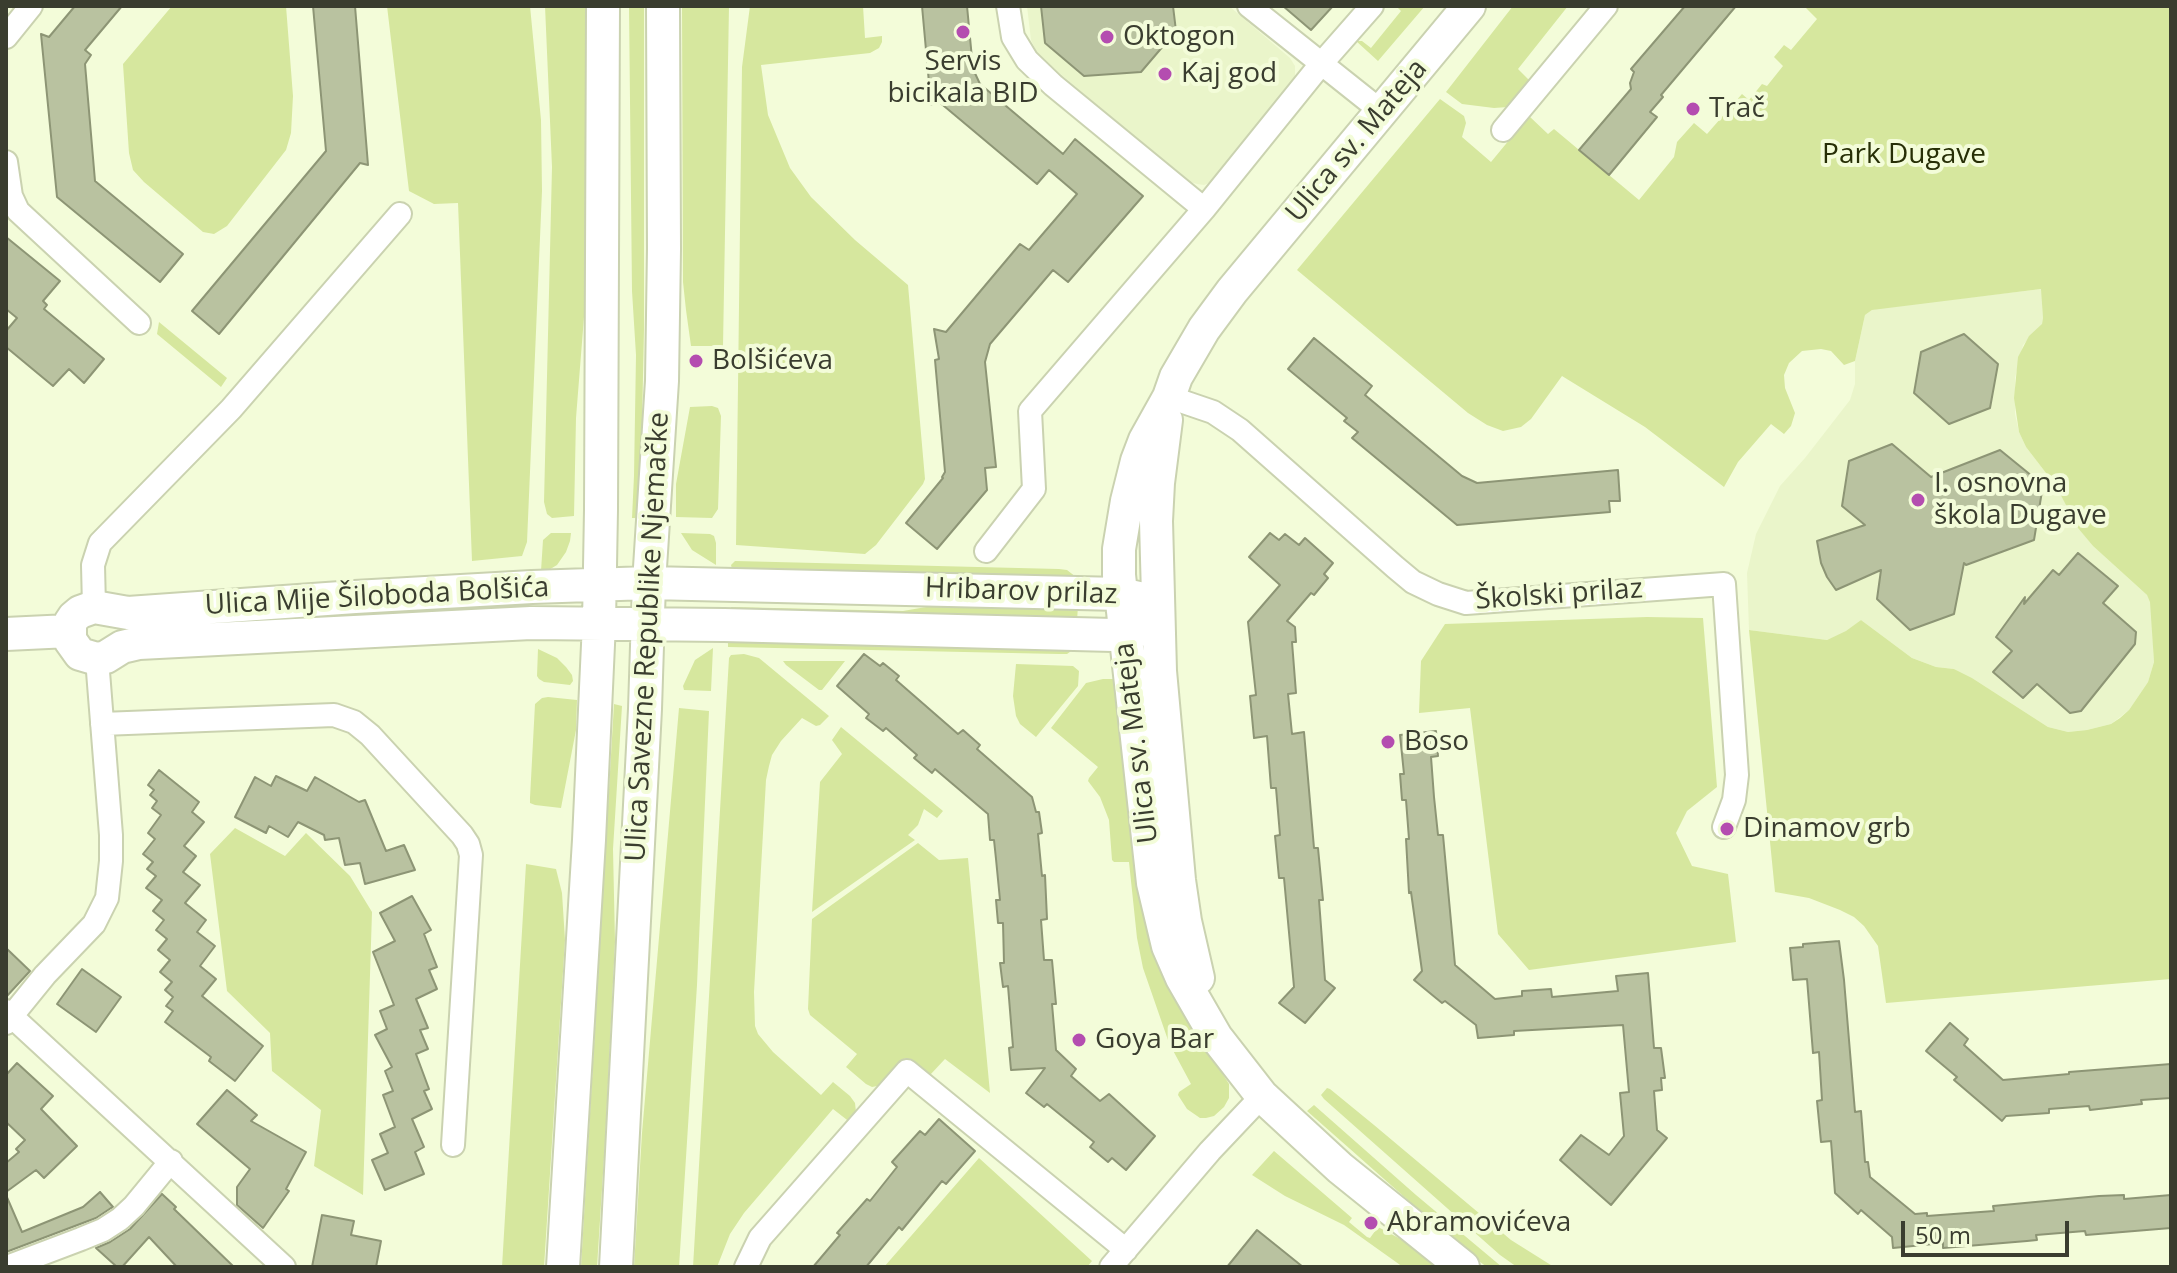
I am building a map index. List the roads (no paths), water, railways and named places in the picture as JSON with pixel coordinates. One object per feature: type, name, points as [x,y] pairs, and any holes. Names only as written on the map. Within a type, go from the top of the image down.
[{"type":"street","points":[[6,37],[31,6]]},
{"type":"street","name":"Ulica Savezne Republike Njemačke","points":[[563,1267],[599,623],[603,6]]},
{"type":"street","name":"Ulica Savezne Republike Njemačke","points":[[616,1267],[662,366],[663,6]]},
{"type":"street","points":[[1008,6],[1013,37],[1027,60],[1204,209]]},
{"type":"street","points":[[1249,6],[1381,111]]},
{"type":"street","name":"Hribarov prilaz","points":[[986,551],[1034,489],[1030,411],[1204,209],[1372,6]]},
{"type":"street","name":"Ulica sv. Mateja","points":[[1463,1267],[1340,1168],[1262,1096],[1216,1037],[1182,978],[1168,946],[1151,869],[1120,594],[1119,549],[1127,501],[1145,440],[1204,329],[1232,291],[1469,6]]},
{"type":"street","points":[[1503,130],[1606,6]]},
{"type":"street","points":[[6,162],[11,196],[18,211],[139,323]]},
{"type":"street","points":[[100,608],[93,565],[100,543],[231,409],[400,214]]},
{"type":"street","name":"Ulica sv. Mateja","points":[[1169,397],[1156,521],[1157,613],[1166,748],[1179,880],[1197,973],[1216,1037]]},
{"type":"street","name":"Školski prilaz","points":[[1169,397],[1213,412],[1240,430],[1413,582],[1438,594],[1466,603],[1724,584],[1737,775],[1734,800],[1724,827]]},
{"type":"street","name":"Ulica Mije Šiloboda Bolšića","points":[[100,608],[138,612],[355,597],[649,583]]},
{"type":"street","name":"Hribarov prilaz","points":[[648,624],[1084,635],[1124,634],[1144,627],[1157,613],[1143,599],[1120,594],[649,583]]},
{"type":"street","points":[[100,608],[113,614],[120,629],[118,645],[105,655],[80,654],[70,640],[70,623],[80,612],[100,608]]},
{"type":"street","name":"Ulica Mije Šiloboda Bolšića","points":[[105,655],[139,643],[515,623],[648,624]]},
{"type":"street","points":[[6,634],[69,631]]},
{"type":"street","points":[[105,655],[102,724],[111,835],[107,898],[94,924],[8,1017],[171,1161],[284,1267]]},
{"type":"street","points":[[102,724],[334,715],[354,722],[370,735],[462,835],[471,855],[453,1145]]},
{"type":"street","points":[[746,1267],[760,1238],[907,1071],[1118,1258],[1262,1096]]},
{"type":"street","points":[[7,1267],[111,1224],[134,1206],[171,1161]]},
{"type":"place","name":"Servis bicikala BID","points":[[963,32]]},
{"type":"place","name":"Oktogon","points":[[1107,37]]},
{"type":"place","name":"Kaj god","points":[[1165,74]]},
{"type":"place","name":"Trač","points":[[1693,109]]},
{"type":"place","name":"Bolšićeva","points":[[696,361]]},
{"type":"place","name":"I. osnovna škola Dugave","points":[[1918,500]]},
{"type":"place","name":"Boso","points":[[1388,742]]},
{"type":"place","name":"Dinamov grb","points":[[1727,829]]},
{"type":"place","name":"Goya Bar","points":[[1079,1040]]},
{"type":"place","name":"Abramovićeva","points":[[1371,1223]]},
{"type":"park label","name":"Park Dugave","points":[[1904,155]]}]
